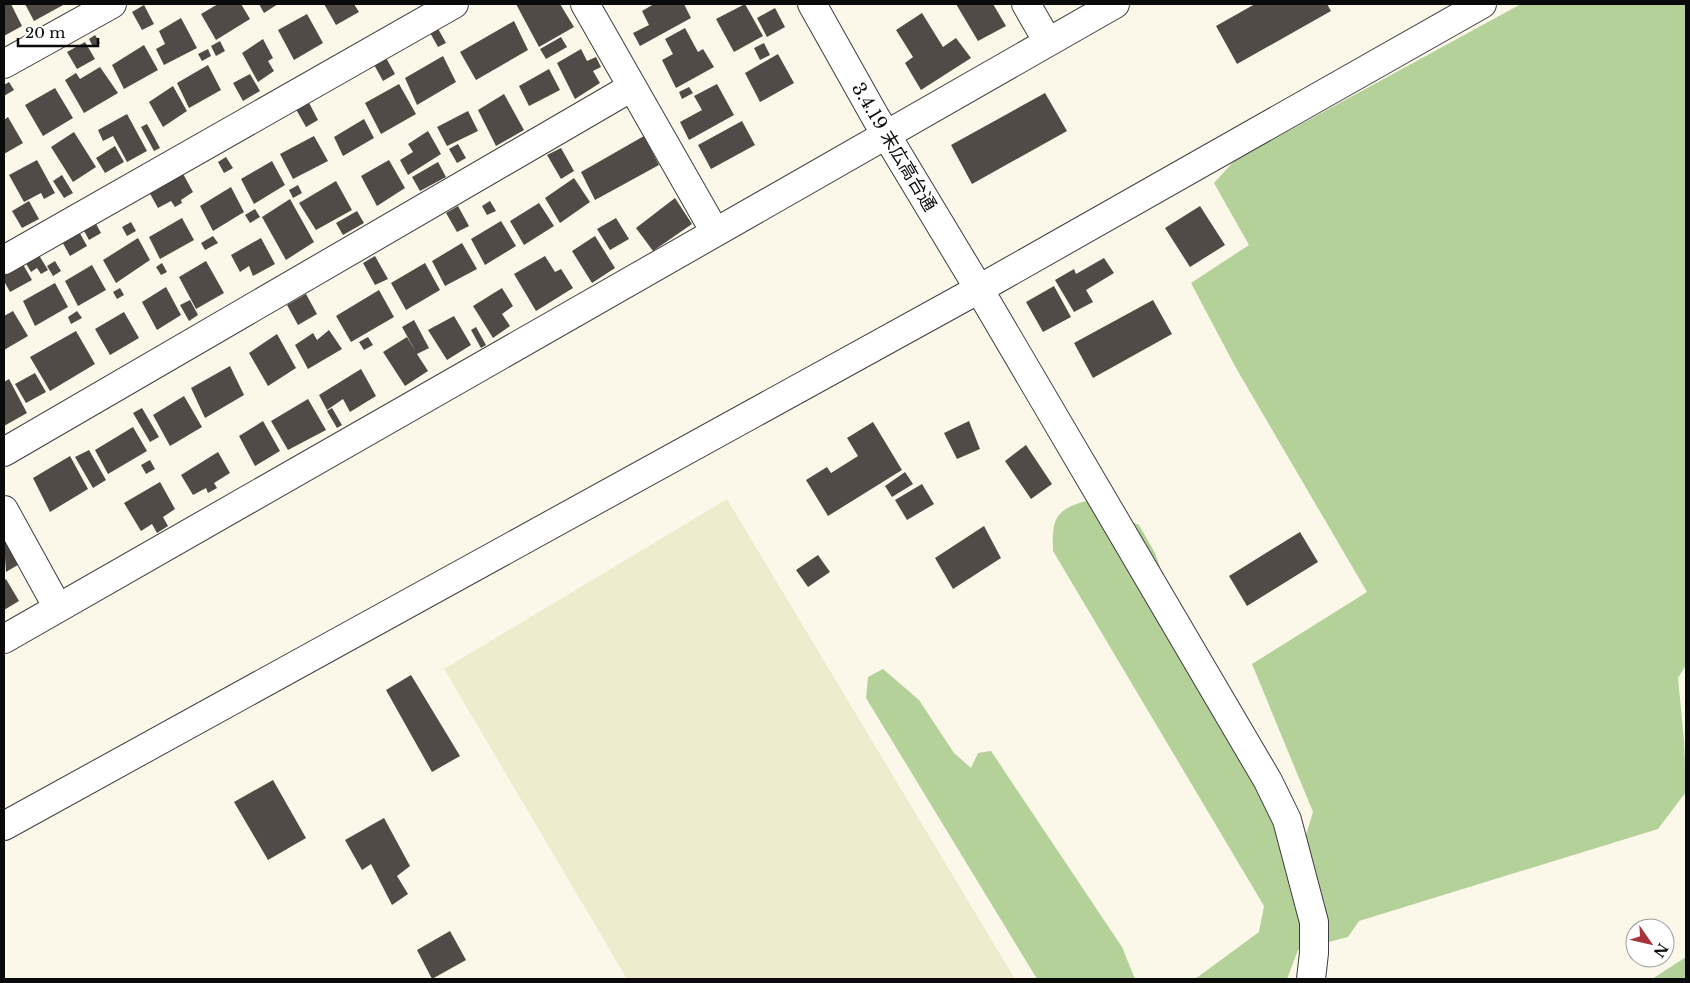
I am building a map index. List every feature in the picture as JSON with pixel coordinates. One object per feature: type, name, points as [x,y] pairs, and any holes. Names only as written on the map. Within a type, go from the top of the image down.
[{"type":"street","points":[[4,64],[112,4]]},
{"type":"street","points":[[4,260],[454,4]]},
{"type":"street","points":[[585,4],[715,232]]},
{"type":"street","name":"3.4.19 末広高台通","points":[[812,4],[886,135],[979,289],[1268,781],[1287,820],[1314,922],[1314,953],[1311,979]]},
{"type":"street","points":[[1026,4],[1048,42]]},
{"type":"street","points":[[4,639],[1115,4]]},
{"type":"street","points":[[4,826],[979,289],[1482,4]]},
{"type":"street","points":[[4,452],[632,87]]},
{"type":"street","points":[[4,510],[58,608]]},
{"type":"shaded area","points":[[727,499],[1015,979],[627,979],[444,669]]},
{"type":"green space","points":[[1521,4],[1686,4],[1686,665],[1678,678],[1684,740],[1686,792],[1658,829],[1359,921],[1348,937],[1298,950],[1287,979],[1195,979],[1259,932],[1264,906],[1053,551],[1053,531],[1057,518],[1067,508],[1086,501],[1139,525],[1155,553],[1210,704],[1305,838],[1313,812],[1252,664],[1367,592],[1236,368],[1191,283],[1249,245],[1214,183],[1235,160]]},
{"type":"green space","points":[[883,669],[919,700],[954,753],[971,768],[978,753],[991,751],[1122,947],[1135,979],[1037,979],[866,698],[868,677]]},
{"type":"green space","points":[[1686,957],[1686,979],[1652,979],[1669,968],[1675,968],[1675,964]]},
{"type":"building","points":[[4,4],[11,4],[22,26],[4,36]]},
{"type":"building","points":[[25,4],[65,4],[34,21]]},
{"type":"building","points":[[218,4],[241,4],[250,19],[216,40],[201,14]]},
{"type":"building","points":[[259,4],[278,4],[264,13]]},
{"type":"building","points":[[324,4],[354,4],[359,12],[336,25]]},
{"type":"building","points":[[516,4],[560,4],[574,27],[539,47]]},
{"type":"building","points":[[654,4],[684,4],[691,18],[640,46],[633,33],[649,25],[642,11]]},
{"type":"building","points":[[745,4],[763,36],[734,52],[716,19]]},
{"type":"building","points":[[956,4],[993,4],[1006,26],[978,41]]},
{"type":"building","points":[[1255,4],[1327,4],[1331,11],[1237,64],[1216,26]]},
{"type":"building","points":[[144,5],[154,24],[142,30],[132,12]]},
{"type":"building","points":[[775,8],[785,27],[767,37],[757,18]]},
{"type":"building","points":[[922,13],[943,47],[956,38],[971,58],[921,90],[905,63],[913,57],[896,30]]},
{"type":"building","points":[[307,14],[323,43],[294,60],[278,30]]},
{"type":"building","points":[[181,18],[197,48],[164,65],[156,49],[165,44],[159,31]]},
{"type":"building","points":[[514,21],[528,50],[476,80],[460,52]]},
{"type":"building","points":[[436,25],[446,43],[438,47],[428,29]]},
{"type":"building","points":[[685,28],[698,52],[703,49],[714,67],[676,88],[662,60],[673,54],[665,39]]},
{"type":"building","points":[[95,35],[100,43],[93,47],[89,39]]},
{"type":"building","points":[[561,37],[567,47],[546,59],[540,49]]},
{"type":"building","points":[[263,39],[273,58],[268,61],[274,71],[258,82],[242,53]]},
{"type":"building","points":[[220,41],[225,51],[216,56],[211,46]]},
{"type":"building","points":[[85,42],[95,59],[77,69],[67,52]]},
{"type":"building","points":[[764,43],[770,55],[760,60],[754,48]]},
{"type":"building","points":[[144,45],[158,70],[124,89],[112,65]]},
{"type":"building","points":[[208,49],[211,56],[202,61],[198,54]]},
{"type":"building","points":[[581,49],[587,61],[596,57],[601,67],[593,71],[600,83],[575,99],[557,63]]},
{"type":"building","points":[[384,54],[395,74],[383,81],[372,61]]},
{"type":"building","points":[[778,54],[794,83],[760,102],[745,73]]},
{"type":"building","points":[[443,56],[456,82],[417,105],[405,78]]},
{"type":"building","points":[[208,65],[221,90],[189,108],[177,83]]},
{"type":"building","points":[[100,67],[118,93],[84,113],[65,80],[76,73],[80,79]]},
{"type":"building","points":[[549,69],[560,90],[529,106],[519,86]]},
{"type":"building","points":[[250,74],[260,91],[243,101],[233,83]]},
{"type":"building","points":[[9,82],[14,90],[4,96],[4,85]]},
{"type":"building","points":[[399,84],[416,114],[381,134],[365,103]]},
{"type":"building","points":[[717,84],[734,115],[689,140],[680,122],[702,110],[694,96]]},
{"type":"building","points":[[173,86],[187,111],[163,127],[149,102]]},
{"type":"building","points":[[689,87],[693,93],[682,99],[679,92]]},
{"type":"building","points":[[55,88],[73,118],[43,136],[25,105]]},
{"type":"building","points":[[1045,93],[1067,131],[972,184],[951,145]]},
{"type":"building","points":[[504,94],[524,130],[496,146],[478,110]]},
{"type":"building","points":[[306,97],[318,120],[306,127],[293,104]]},
{"type":"building","points":[[468,111],[478,131],[447,146],[437,127]]},
{"type":"building","points":[[127,114],[147,151],[127,162],[113,136],[103,141],[98,130]]},
{"type":"building","points":[[8,117],[23,143],[4,154],[4,120]]},
{"type":"building","points":[[364,119],[374,138],[343,156],[334,137]]},
{"type":"building","points":[[742,121],[755,145],[711,169],[698,145]]},
{"type":"building","points":[[147,124],[160,148],[154,151],[141,127]]},
{"type":"building","points":[[428,131],[441,154],[408,175],[400,160],[413,152],[408,144]]},
{"type":"building","points":[[74,132],[96,167],[73,182],[51,147]]},
{"type":"building","points":[[314,136],[328,161],[293,179],[280,154]]},
{"type":"building","points":[[644,136],[659,165],[595,200],[581,172]]},
{"type":"building","points":[[458,144],[466,158],[457,163],[449,149]]},
{"type":"building","points":[[115,146],[124,162],[105,173],[96,158]]},
{"type":"building","points":[[561,148],[574,171],[561,179],[547,155]]},
{"type":"building","points":[[226,157],[233,168],[224,173],[218,162]]},
{"type":"building","points":[[37,160],[55,193],[44,199],[41,193],[24,202],[9,175]]},
{"type":"building","points":[[389,160],[405,188],[377,206],[361,176]]},
{"type":"building","points":[[272,161],[285,185],[254,204],[241,179]]},
{"type":"building","points":[[438,162],[446,177],[420,191],[412,177]]},
{"type":"building","points":[[182,172],[193,192],[181,200],[182,203],[175,207],[171,201],[158,208],[148,190]]},
{"type":"building","points":[[62,175],[73,193],[64,198],[53,181]]},
{"type":"building","points":[[574,178],[590,202],[560,223],[545,198]]},
{"type":"building","points":[[336,181],[352,210],[316,230],[299,203]]},
{"type":"building","points":[[298,185],[302,193],[293,198],[289,190]]},
{"type":"building","points":[[231,187],[244,212],[213,231],[200,206]]},
{"type":"building","points":[[675,198],[692,224],[653,251],[636,228]]},
{"type":"building","points":[[290,199],[314,242],[286,260],[262,217]]},
{"type":"building","points":[[29,201],[39,219],[22,228],[12,211]]},
{"type":"building","points":[[490,201],[496,211],[487,215],[482,206]]},
{"type":"building","points":[[539,203],[554,226],[524,245],[510,221]]},
{"type":"building","points":[[458,206],[469,226],[457,232],[446,213]]},
{"type":"building","points":[[1200,206],[1225,245],[1190,267],[1165,228]]},
{"type":"building","points":[[255,209],[260,217],[250,223],[245,215]]},
{"type":"building","points":[[357,211],[364,223],[343,235],[336,223]]},
{"type":"building","points":[[182,218],[194,240],[160,259],[149,237]]},
{"type":"building","points":[[616,218],[629,239],[610,250],[597,229]]},
{"type":"building","points":[[501,221],[516,246],[485,265],[471,239]]},
{"type":"building","points":[[95,222],[101,233],[89,240],[83,229]]},
{"type":"building","points":[[131,222],[136,231],[127,236],[122,227]]},
{"type":"building","points":[[77,228],[87,246],[70,256],[60,238]]},
{"type":"building","points":[[213,236],[218,243],[205,250],[201,243]]},
{"type":"building","points":[[595,236],[615,268],[592,283],[572,251]]},
{"type":"building","points":[[138,238],[150,260],[116,283],[103,260]]},
{"type":"building","points":[[261,238],[275,264],[253,276],[249,266],[240,272],[231,255]]},
{"type":"building","points":[[462,243],[477,269],[445,286],[432,261]]},
{"type":"building","points":[[37,252],[48,270],[41,274],[37,268],[31,272],[24,260]]},
{"type":"building","points":[[375,256],[388,279],[375,285],[363,263]]},
{"type":"building","points":[[545,256],[555,272],[561,269],[573,288],[536,311],[514,274]]},
{"type":"building","points":[[1104,258],[1114,273],[1086,290],[1093,302],[1074,312],[1055,280],[1074,269],[1076,274]]},
{"type":"building","points":[[21,261],[32,280],[10,292],[4,281],[4,271]]},
{"type":"building","points":[[55,261],[61,271],[53,276],[47,266]]},
{"type":"building","points":[[206,261],[224,293],[196,309],[179,277]]},
{"type":"building","points":[[162,263],[167,272],[161,275],[156,267]]},
{"type":"building","points":[[425,263],[440,290],[406,310],[391,283]]},
{"type":"building","points":[[92,265],[106,290],[78,306],[65,281]]},
{"type":"building","points":[[55,283],[68,307],[35,326],[23,301]]},
{"type":"building","points":[[1054,286],[1071,317],[1043,332],[1026,302]]},
{"type":"building","points":[[166,287],[181,315],[157,330],[142,302]]},
{"type":"building","points":[[120,288],[124,295],[117,299],[113,292]]},
{"type":"building","points":[[502,288],[513,306],[502,314],[510,326],[493,338],[473,306]]},
{"type":"building","points":[[379,290],[394,317],[351,342],[336,316]]},
{"type":"building","points":[[306,294],[317,314],[298,325],[287,305]]},
{"type":"building","points":[[190,300],[198,315],[189,321],[180,305]]},
{"type":"building","points":[[1153,300],[1172,334],[1093,378],[1074,343]]},
{"type":"building","points":[[13,311],[28,336],[4,350],[4,316]]},
{"type":"building","points":[[77,311],[82,318],[71,324],[68,317]]},
{"type":"building","points":[[124,312],[139,338],[110,355],[95,329]]},
{"type":"building","points":[[454,316],[471,345],[447,360],[428,330]]},
{"type":"building","points":[[414,320],[429,348],[417,354],[428,371],[405,386],[383,352],[407,337],[416,352],[402,327]]},
{"type":"building","points":[[476,327],[486,345],[481,348],[471,330]]},
{"type":"building","points":[[329,330],[342,349],[308,369],[295,345],[313,333],[317,340]]},
{"type":"building","points":[[76,331],[95,364],[50,391],[30,357]]},
{"type":"building","points":[[277,334],[296,368],[268,386],[249,353]]},
{"type":"building","points":[[368,337],[373,345],[364,350],[359,342]]},
{"type":"building","points":[[230,366],[244,395],[205,418],[191,388]]},
{"type":"building","points":[[361,369],[376,396],[350,412],[343,399],[327,410],[319,395]]},
{"type":"building","points":[[35,373],[46,392],[26,403],[15,384]]},
{"type":"building","points":[[9,379],[27,413],[4,426],[4,382]]},
{"type":"building","points":[[184,396],[202,427],[170,446],[153,415]]},
{"type":"building","points":[[308,399],[326,430],[288,450],[271,421]]},
{"type":"building","points":[[142,408],[159,437],[150,442],[133,413]]},
{"type":"building","points":[[332,408],[342,425],[337,428],[327,411]]},
{"type":"building","points":[[263,421],[280,451],[255,466],[239,436]]},
{"type":"building","points":[[969,421],[980,449],[957,459],[944,433]]},
{"type":"building","points":[[873,422],[902,470],[828,516],[806,480],[827,467],[831,473],[858,456],[847,438]]},
{"type":"building","points":[[133,427],[147,451],[108,474],[95,450]]},
{"type":"building","points":[[1026,445],[1052,484],[1031,499],[1005,461]]},
{"type":"building","points":[[89,450],[106,480],[93,488],[75,457]]},
{"type":"building","points":[[218,452],[230,473],[214,483],[217,488],[208,493],[206,488],[193,495],[181,475]]},
{"type":"building","points":[[70,456],[88,489],[50,512],[33,478]]},
{"type":"building","points":[[150,460],[155,469],[146,474],[141,465]]},
{"type":"building","points":[[905,472],[913,484],[892,497],[885,486]]},
{"type":"building","points":[[160,482],[175,509],[163,517],[168,526],[157,533],[152,524],[141,531],[124,503]]},
{"type":"building","points":[[922,484],[934,504],[907,520],[895,500]]},
{"type":"building","points":[[984,526],[1001,558],[953,589],[935,558]]},
{"type":"building","points":[[1300,532],[1318,562],[1247,606],[1229,576]]},
{"type":"building","points":[[14,538],[26,560],[6,572],[4,543]]},
{"type":"building","points":[[818,555],[830,572],[808,587],[796,570]]},
{"type":"building","points":[[6,579],[19,601],[4,610],[4,581]]},
{"type":"building","points":[[411,675],[460,756],[432,772],[386,690]]},
{"type":"building","points":[[273,780],[306,838],[268,860],[234,802]]},
{"type":"building","points":[[384,818],[410,866],[397,876],[408,894],[392,905],[371,864],[362,870],[345,840]]},
{"type":"building","points":[[450,931],[466,960],[432,979],[417,950]]}]
